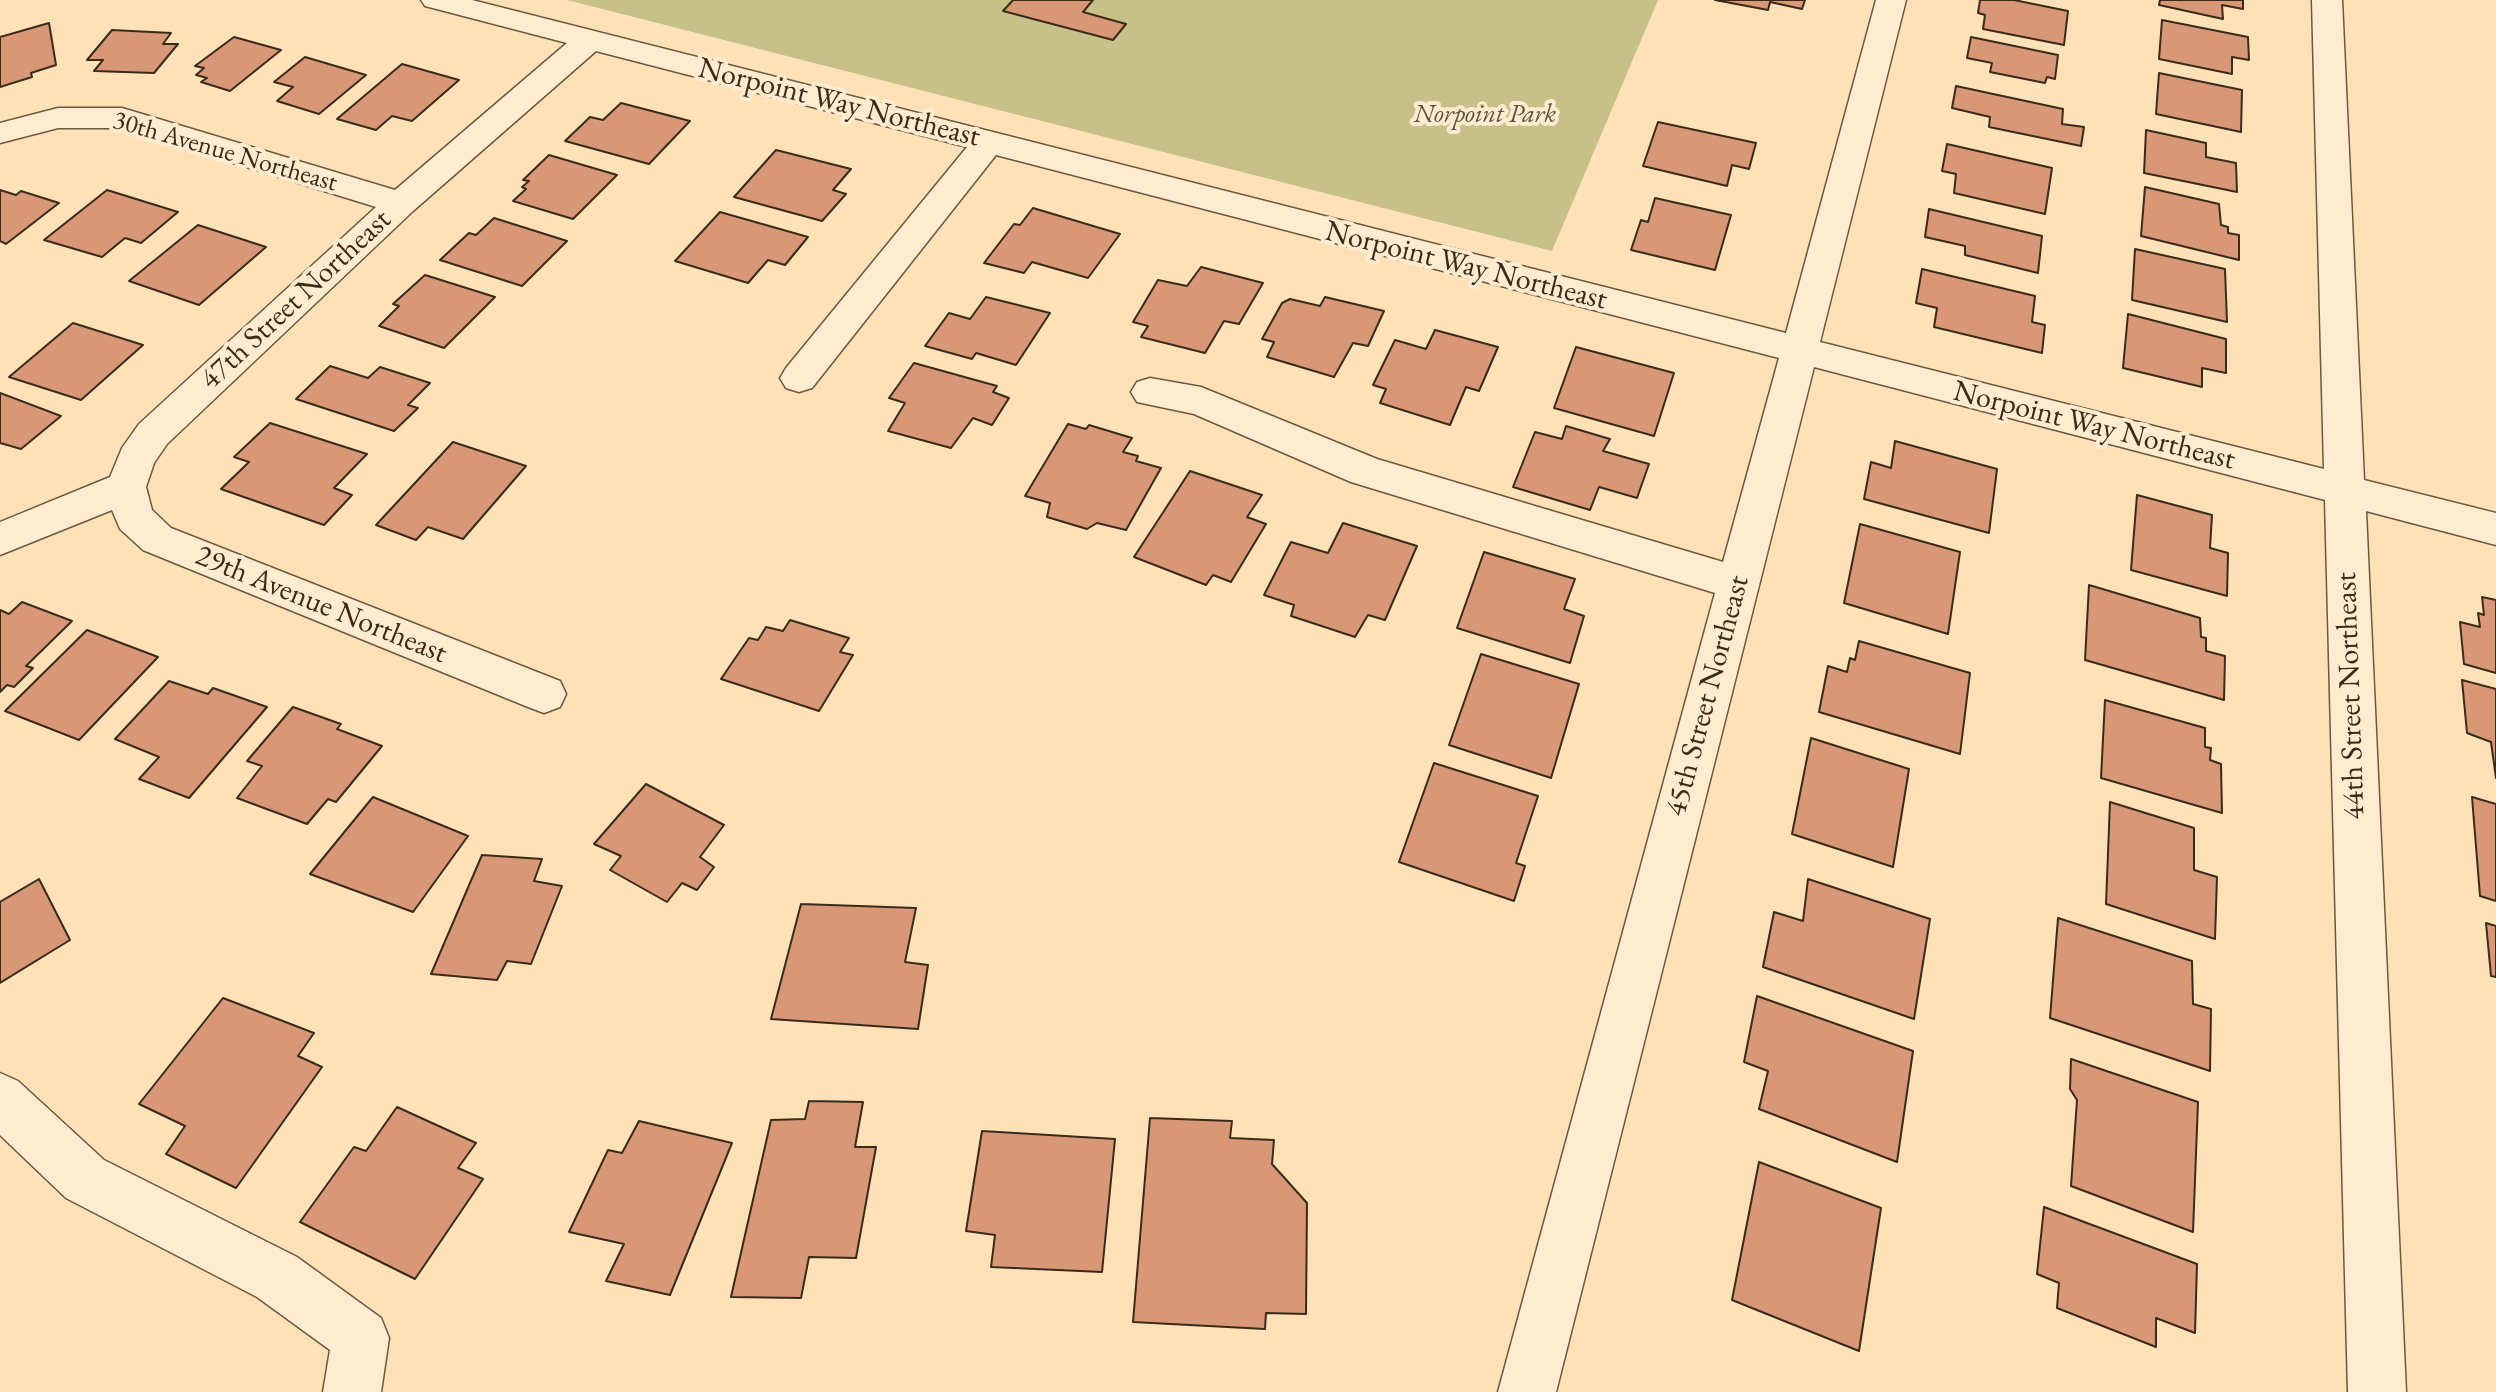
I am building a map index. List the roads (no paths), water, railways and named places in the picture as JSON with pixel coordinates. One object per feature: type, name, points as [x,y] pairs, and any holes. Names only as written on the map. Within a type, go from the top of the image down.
[{"type":"street","name":"Norpoint Way Northeast","points":[[436,0],[990,141],[1201,199],[2496,529]]},
{"type":"street","name":"45th Street Northeast","points":[[1527,1392],[1891,0]]},
{"type":"street","name":"44th Street Northeast","points":[[2327,0],[2377,1392]]},
{"type":"street","name":"47th Street Northeast","points":[[126,487],[136,459],[153,434],[401,203],[590,40]]},
{"type":"street","name":"30th Avenue Northeast","points":[[0,133],[58,118],[122,118],[401,203]]},
{"type":"street","points":[[799,378],[990,141]]},
{"type":"street","points":[[1150,392],[1201,401],[1365,471],[1737,583]]},
{"type":"street","points":[[0,539],[126,487]]},
{"type":"street","name":"29th Avenue Northeast","points":[[126,487],[134,518],[157,539],[544,694]]},
{"type":"street","points":[[0,1099],[85,1179],[277,1277],[361,1338],[352,1392]]},
{"type":"park label","name":"Norpoint Park","points":[[1485,115]]}]
